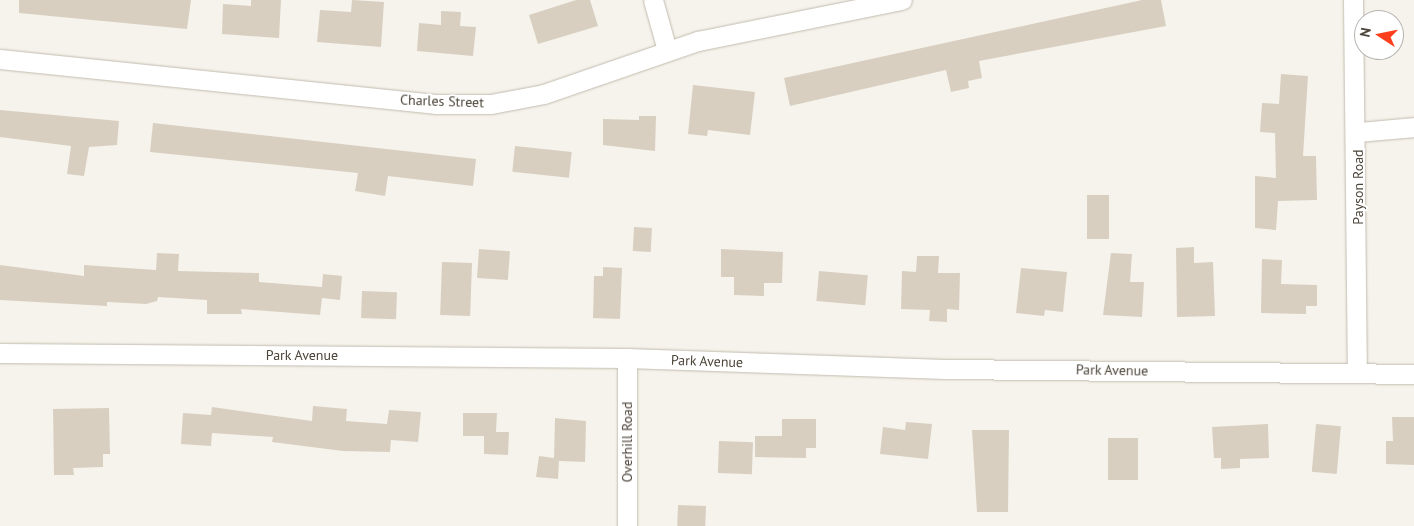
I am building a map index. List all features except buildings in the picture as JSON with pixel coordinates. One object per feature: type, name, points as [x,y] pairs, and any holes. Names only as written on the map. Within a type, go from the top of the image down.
[{"type":"street","points":[[653,0],[667,50]]},
{"type":"street","name":"Charles Street","points":[[0,59],[462,105],[544,94],[667,50],[902,0]]},
{"type":"street","name":"Payson Road","points":[[1353,0],[1358,132],[1357,373]]},
{"type":"street","points":[[1358,132],[1414,127]]},
{"type":"street","name":"Park Avenue","points":[[0,353],[627,358],[946,368],[1414,374]]},
{"type":"street","name":"Overhill Road","points":[[627,358],[627,526]]}]
